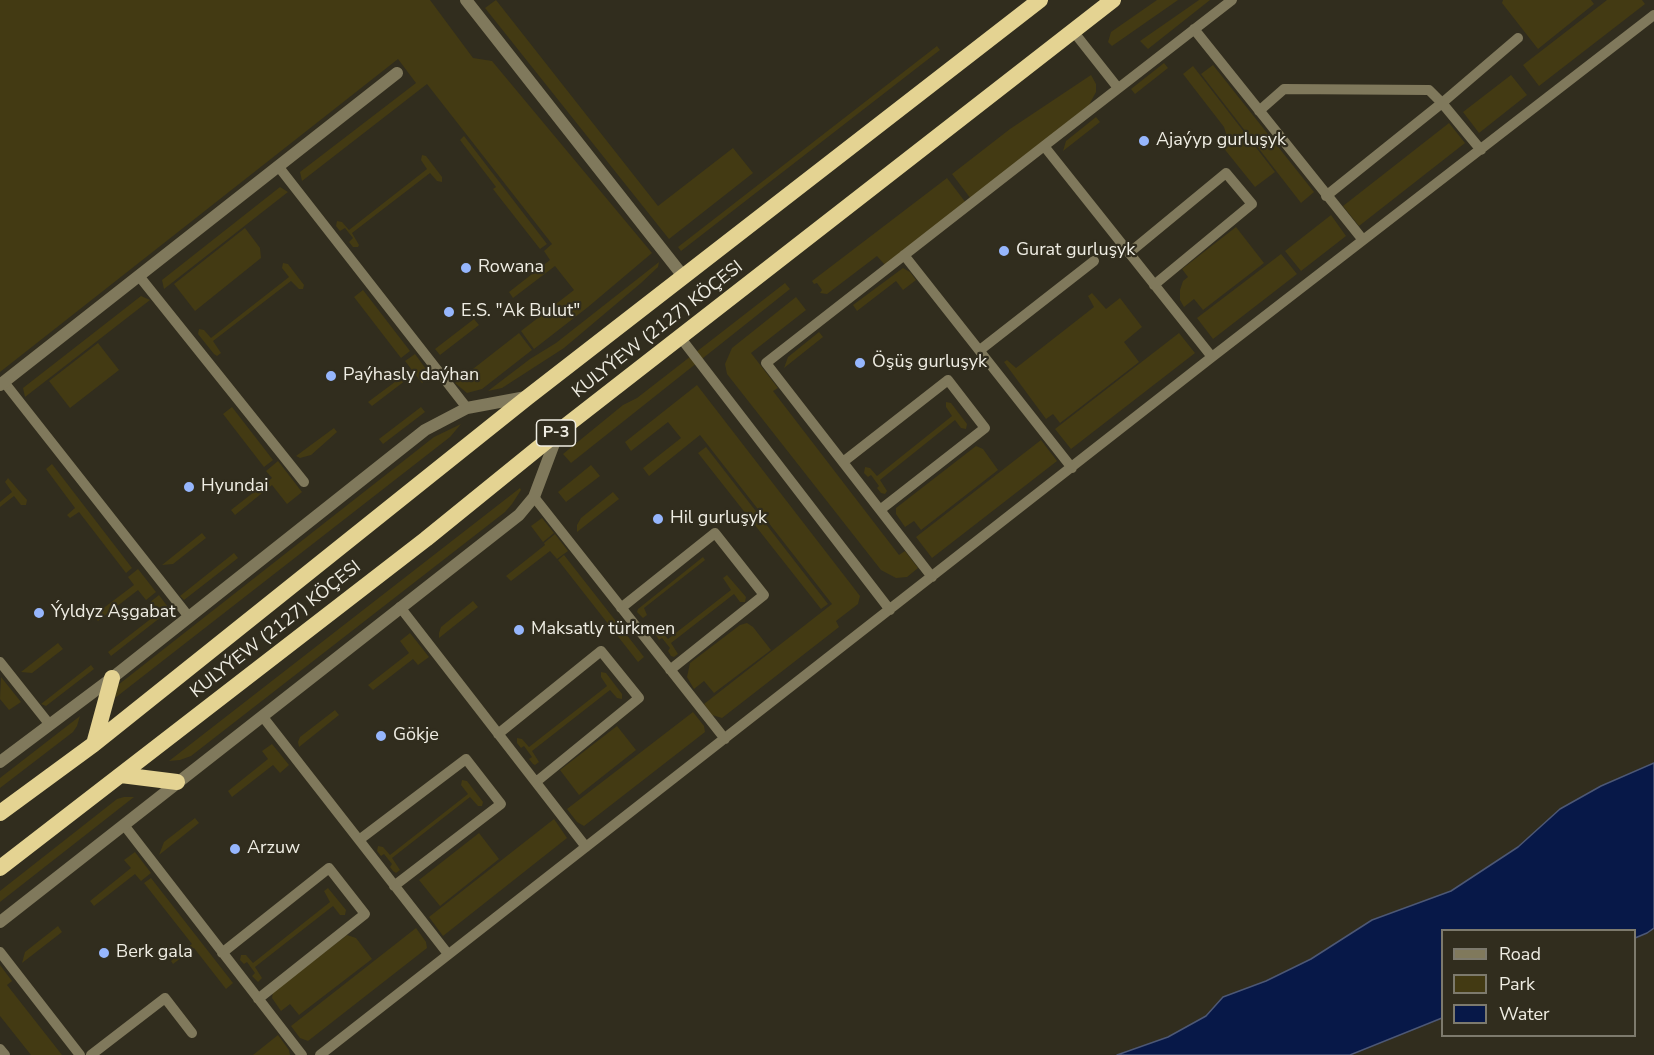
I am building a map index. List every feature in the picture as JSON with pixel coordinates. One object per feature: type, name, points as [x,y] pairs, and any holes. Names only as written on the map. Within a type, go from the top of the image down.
[{"type":"highway","name":"KULYÝEW (2127) KÖÇESI","points":[[0,813],[94,744],[528,396],[1040,0]]},
{"type":"highway","name":"KULYÝEW (2127) KÖÇESI","points":[[0,868],[426,539],[558,432],[1113,0]]},
{"type":"highway","points":[[1073,31],[1127,0]]},
{"type":"highway","points":[[94,744],[112,678]]},
{"type":"highway","points":[[121,775],[177,782]]},
{"type":"street","points":[[466,0],[683,276]]},
{"type":"street","points":[[2,383],[397,73]]},
{"type":"street","points":[[0,762],[112,678],[425,430],[467,408],[528,396]]},
{"type":"street","points":[[0,922],[519,515],[534,497],[558,432]]},
{"type":"lane","points":[[932,577],[766,363],[1232,0]]},
{"type":"lane","points":[[320,1055],[1212,357],[1654,15]]},
{"type":"lane","points":[[1194,29],[1363,240]]},
{"type":"lane","points":[[1073,31],[1118,88]]},
{"type":"lane","points":[[1326,196],[1442,103],[1518,38]]},
{"type":"lane","points":[[1259,111],[1284,89],[1429,90],[1481,150]]},
{"type":"lane","points":[[1044,146],[1212,357]]},
{"type":"lane","points":[[278,166],[467,408]]},
{"type":"lane","points":[[1129,253],[1226,173],[1252,204],[1154,285]]},
{"type":"lane","points":[[904,255],[1072,468]]},
{"type":"lane","points":[[980,351],[1094,261]]},
{"type":"lane","points":[[138,276],[304,482]]},
{"type":"lane","points":[[680,338],[890,610]]},
{"type":"lane","points":[[843,462],[948,380],[985,428],[880,510]]},
{"type":"lane","points":[[2,383],[189,616]]},
{"type":"lane","points":[[534,497],[724,739]]},
{"type":"lane","points":[[621,608],[715,533],[764,595],[670,670]]},
{"type":"lane","points":[[400,607],[586,847]]},
{"type":"lane","points":[[498,734],[601,651],[639,698],[536,782]]},
{"type":"lane","points":[[0,662],[50,725]]},
{"type":"lane","points":[[263,717],[448,954]]},
{"type":"lane","points":[[359,840],[466,759],[501,804],[394,886]]},
{"type":"lane","points":[[124,825],[302,1055]]},
{"type":"lane","points":[[222,952],[328,868],[365,914],[258,999]]},
{"type":"lane","points":[[0,952],[80,1055]]},
{"type":"lane","points":[[91,1055],[165,998],[192,1033]]},
{"type":"lane","points":[[0,1049],[5,1055]]},
{"type":"green space","points":[[0,0],[430,0],[473,58],[492,61],[652,253],[534,349],[521,331],[574,290],[555,266],[513,298],[509,292],[550,260],[544,251],[552,244],[427,84],[302,181],[300,172],[416,83],[398,59],[0,372]]},
{"type":"green space","points":[[496,0],[658,206],[733,148],[753,173],[669,239],[485,8]]},
{"type":"green space","points":[[1157,0],[1178,0],[1112,46],[1108,42],[1111,32]]},
{"type":"green space","points":[[1199,0],[1210,0],[1148,49],[1140,41]]},
{"type":"green space","points":[[1503,0],[1591,0],[1594,4],[1538,49],[1502,3]]},
{"type":"green space","points":[[1607,0],[1642,0],[1645,4],[1539,86],[1523,65]]},
{"type":"green space","points":[[937,46],[940,50],[681,251],[678,247]]},
{"type":"green space","points":[[1164,63],[1168,68],[1135,94],[1131,89]]},
{"type":"green space","points":[[1213,65],[1314,192],[1301,203],[1201,74]]},
{"type":"green space","points":[[1193,66],[1275,172],[1255,187],[1222,146],[1227,137],[1224,127],[1183,74]]},
{"type":"green space","points":[[1091,75],[1096,84],[1096,92],[1089,105],[971,199],[952,174],[1010,129]]},
{"type":"green space","points":[[1511,75],[1527,95],[1479,133],[1463,112]]},
{"type":"green space","points":[[1096,117],[1100,122],[1063,151],[1066,141]]},
{"type":"green space","points":[[1449,123],[1465,143],[1359,226],[1343,206]]},
{"type":"green space","points":[[464,136],[547,244],[540,249],[493,189],[496,187],[460,140]]},
{"type":"green space","points":[[422,155],[426,156],[442,177],[442,182],[437,181],[430,173],[352,233],[359,245],[353,247],[349,242],[353,238],[345,228],[340,231],[336,226],[337,221],[342,222],[349,230],[427,169],[421,160]]},
{"type":"green space","points":[[947,178],[966,203],[885,265],[877,256],[827,294],[820,293],[822,290],[817,283],[814,284],[812,281]]},
{"type":"green space","points":[[280,187],[288,192],[164,289],[162,280]]},
{"type":"green space","points":[[1331,215],[1346,236],[1301,271],[1285,251]]},
{"type":"green space","points":[[1236,227],[1264,263],[1203,310],[1194,299],[1184,307],[1180,300],[1180,290],[1183,281],[1188,277],[1182,269]]},
{"type":"green space","points":[[245,228],[260,248],[261,258],[195,311],[174,284]]},
{"type":"green space","points":[[1281,254],[1297,274],[1213,339],[1197,318]]},
{"type":"green space","points":[[659,262],[658,267],[641,283],[564,348],[502,388],[488,391],[530,359],[556,343]]},
{"type":"green space","points":[[283,263],[288,264],[304,285],[303,289],[299,289],[291,281],[213,341],[221,353],[217,356],[214,354],[198,334],[199,329],[204,330],[211,338],[289,277],[282,268]]},
{"type":"green space","points":[[903,268],[910,272],[916,280],[903,290],[896,281],[857,311],[853,305]]},
{"type":"green space","points":[[785,283],[790,289],[571,463],[563,454],[623,405],[637,398]]},
{"type":"green space","points":[[363,290],[410,351],[401,358],[354,297]]},
{"type":"green space","points":[[1092,293],[1106,309],[1120,298],[1142,327],[1124,342],[1139,362],[1060,423],[1053,414],[1046,419],[1004,362],[1007,360],[1016,368],[1094,307],[1088,296]]},
{"type":"green space","points":[[141,296],[150,300],[25,397],[23,388]]},
{"type":"green space","points":[[796,297],[806,310],[751,353],[778,388],[773,391],[899,555],[905,551],[918,568],[907,577],[896,578],[881,570],[727,374],[725,364],[732,348]]},
{"type":"green space","points":[[474,319],[479,325],[440,355],[435,349]]},
{"type":"green space","points":[[819,332],[823,337],[784,368],[788,357]]},
{"type":"green space","points":[[519,333],[532,350],[482,389],[467,393],[455,383]]},
{"type":"green space","points":[[1179,333],[1195,353],[1071,449],[1055,429]]},
{"type":"green space","points":[[98,343],[119,370],[70,408],[49,381]]},
{"type":"green space","points":[[415,354],[431,376],[422,383],[405,361]]},
{"type":"green space","points":[[407,373],[410,377],[372,406],[368,402]]},
{"type":"green space","points":[[697,385],[860,596],[858,604],[836,621],[839,627],[722,718],[712,715],[704,704],[832,604],[700,435],[649,476],[643,468],[681,438],[668,422],[631,451],[625,442]]},
{"type":"green space","points":[[946,402],[951,403],[967,424],[966,429],[961,428],[955,420],[880,480],[887,491],[885,494],[881,493],[871,475],[868,477],[864,473],[865,467],[870,468],[877,476],[952,416],[946,407]]},
{"type":"green space","points":[[232,407],[273,460],[264,467],[223,414]]},
{"type":"green space","points":[[421,407],[425,412],[383,444],[379,439]]},
{"type":"green space","points":[[461,424],[450,437],[115,698],[118,685],[434,437]]},
{"type":"green space","points":[[334,428],[337,432],[311,455],[300,458],[296,456]]},
{"type":"green space","points":[[1041,440],[1057,461],[932,558],[916,537]]},
{"type":"green space","points":[[976,446],[983,449],[998,470],[921,530],[914,521],[905,527],[896,514],[896,508]]},
{"type":"green space","points":[[706,447],[828,604],[821,609],[698,453]]},
{"type":"green space","points":[[278,461],[302,492],[287,504],[272,485],[235,515],[231,510],[272,478],[266,471]]},
{"type":"green space","points":[[52,464],[132,568],[126,573],[79,512],[70,518],[67,515],[75,508],[46,469]]},
{"type":"green space","points":[[591,465],[600,476],[566,502],[558,492]]},
{"type":"green space","points":[[8,478],[27,500],[26,505],[21,505],[14,496],[0,507],[0,502],[12,492],[5,482]]},
{"type":"green space","points":[[520,488],[521,490],[505,512],[191,756],[169,761]]},
{"type":"green space","points":[[613,492],[619,499],[577,532],[577,525],[581,518]]},
{"type":"green space","points":[[542,518],[554,533],[543,542],[531,526]]},
{"type":"green space","points":[[202,533],[206,538],[173,564],[162,565]]},
{"type":"green space","points":[[555,534],[568,551],[557,559],[550,551],[511,581],[506,576],[545,545],[544,543]]},
{"type":"green space","points":[[234,553],[238,558],[184,600],[180,596]]},
{"type":"green space","points":[[564,555],[644,657],[638,662],[558,560]]},
{"type":"green space","points":[[703,557],[705,560],[644,608],[647,615],[643,618],[637,612],[638,609]]},
{"type":"green space","points":[[138,569],[156,592],[146,600],[138,590],[98,621],[93,616],[134,585],[128,577]]},
{"type":"green space","points":[[727,575],[746,597],[745,602],[740,602],[734,594],[671,643],[678,654],[671,656],[668,651],[670,648],[662,638],[659,640],[656,630],[661,631],[668,639],[731,590],[723,578]]},
{"type":"green space","points":[[159,595],[170,610],[111,656],[108,652],[157,614],[149,603]]},
{"type":"green space","points":[[473,601],[478,607],[439,638],[441,627]]},
{"type":"green space","points":[[747,623],[753,627],[771,650],[714,693],[704,681],[694,689],[687,677],[690,663],[740,625]]},
{"type":"green space","points":[[410,633],[429,657],[418,665],[413,659],[373,690],[368,685],[409,653],[400,641]]},
{"type":"green space","points":[[58,643],[63,649],[32,673],[21,672]]},
{"type":"green space","points":[[91,665],[94,669],[46,706],[41,704]]},
{"type":"green space","points":[[601,672],[606,673],[622,694],[622,699],[617,698],[610,690],[532,751],[539,762],[533,764],[529,759],[532,757],[524,746],[521,748],[517,743],[517,738],[522,739],[529,747],[607,686],[601,677]]},
{"type":"green space","points":[[1,677],[21,702],[9,710],[0,699]]},
{"type":"green space","points":[[335,710],[339,715],[299,747],[300,737]]},
{"type":"green space","points":[[693,712],[704,726],[705,732],[584,826],[577,822],[567,809]]},
{"type":"green space","points":[[80,716],[73,732],[0,788],[0,778]]},
{"type":"green space","points":[[617,726],[636,750],[579,795],[560,770]]},
{"type":"green space","points":[[272,744],[289,765],[280,773],[273,765],[232,797],[228,791],[268,759],[262,751]]},
{"type":"green space","points":[[462,780],[467,781],[483,802],[482,806],[478,806],[470,797],[392,858],[400,870],[396,873],[393,871],[390,867],[392,864],[384,854],[381,856],[377,851],[378,846],[383,847],[390,855],[468,794],[461,785]]},
{"type":"green space","points":[[134,797],[0,902],[0,891],[117,799]]},
{"type":"green space","points":[[195,818],[199,823],[159,855],[164,842]]},
{"type":"green space","points":[[554,819],[567,838],[443,936],[429,917]]},
{"type":"green space","points":[[479,833],[499,859],[440,906],[419,880]]},
{"type":"green space","points":[[135,852],[151,873],[141,881],[135,874],[94,906],[90,901],[131,868],[124,860]]},
{"type":"green space","points":[[151,878],[233,983],[226,989],[194,948],[173,964],[171,961],[192,944],[144,883]]},
{"type":"green space","points":[[328,888],[346,910],[345,915],[340,915],[333,906],[255,967],[262,978],[258,982],[252,976],[255,973],[247,962],[244,964],[240,960],[241,955],[246,955],[253,963],[330,902],[324,891]]},
{"type":"green space","points":[[58,926],[62,932],[22,963],[25,952]]},
{"type":"green space","points":[[416,928],[426,942],[427,948],[308,1041],[300,1038],[291,1026]]},
{"type":"green space","points":[[347,935],[356,938],[372,959],[299,1015],[290,1004],[281,1011],[272,998],[273,992]]},
{"type":"green space","points":[[0,965],[12,981],[7,985],[62,1055],[31,1055],[0,1016]]},
{"type":"green space","points":[[278,1035],[290,1055],[253,1055]]},
{"type":"water","points":[[1654,763],[1654,928],[1647,933],[1636,938],[1636,929],[1441,929],[1441,1018],[1350,1055],[1117,1055],[1168,1037],[1206,1016],[1223,997],[1266,981],[1311,959],[1372,920],[1451,891],[1518,847],[1560,809],[1601,786]]},
{"type":"place","name":"Ajaýyp gurluşyk","points":[[1144,141]]},
{"type":"place","name":"Gurat gurluşyk","points":[[1004,251]]},
{"type":"place","name":"Rowana","points":[[466,268]]},
{"type":"place","name":"E.S. \"Ak Bulut\"","points":[[449,312]]},
{"type":"place","name":"Öşüş gurluşyk","points":[[860,363]]},
{"type":"place","name":"Paýhasly daýhan","points":[[331,376]]},
{"type":"place","name":"Hyundai","points":[[189,487]]},
{"type":"place","name":"Hil gurluşyk","points":[[658,519]]},
{"type":"place","name":"Ýyldyz Aşgabat","points":[[39,613]]},
{"type":"place","name":"Maksatly türkmen","points":[[519,630]]},
{"type":"place","name":"Gökje","points":[[381,736]]},
{"type":"place","name":"Arzuw","points":[[235,849]]},
{"type":"place","name":"Berk gala","points":[[104,953]]}]
